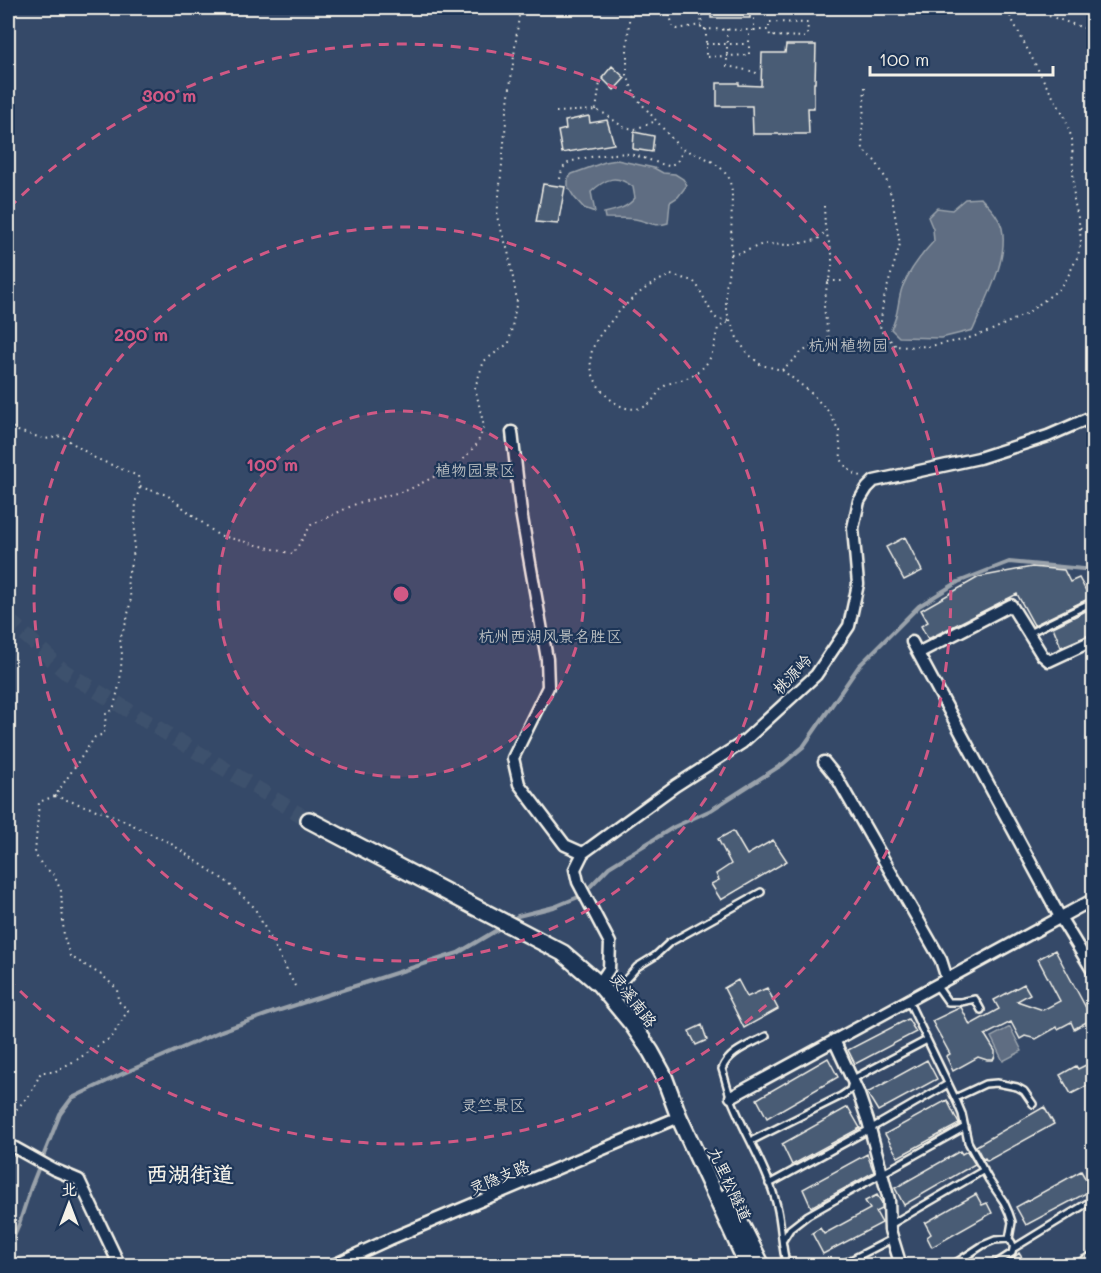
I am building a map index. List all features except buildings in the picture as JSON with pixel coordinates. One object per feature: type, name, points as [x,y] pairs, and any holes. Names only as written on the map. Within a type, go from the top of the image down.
[{"type":"main road","name":"灵溪南路","points":[[309,820],[563,953],[599,984],[632,1024],[663,1074],[679,1117]]},
{"type":"main road","points":[[679,1117],[690,1162],[737,1266]]},
{"type":"main road","points":[[679,1117],[709,1161],[762,1266]]},
{"type":"main road","name":"九里松隧道","points":[[679,1117],[748,1266]]},
{"type":"street","points":[[874,481],[979,458],[1048,436],[1094,416]]},
{"type":"street","points":[[512,432],[521,512],[547,659],[548,687],[513,758],[519,784],[565,845],[583,853],[575,869],[578,882],[610,943],[609,969],[599,984]]},
{"type":"street","name":"桃源岭","points":[[583,853],[675,786],[742,743],[816,675],[849,626],[858,584],[853,528],[859,501],[874,481]]},
{"type":"street","points":[[918,653],[1011,605],[1042,655],[1049,661],[1094,640]]},
{"type":"street","points":[[912,642],[1060,917],[1094,973]]},
{"type":"street","points":[[824,762],[837,778],[941,960],[947,979]]},
{"type":"street","points":[[731,1097],[1094,899]]},
{"type":"street","points":[[834,1040],[853,1079],[870,1129],[889,1200],[892,1239],[900,1265]]},
{"type":"street","name":"灵隐支路","points":[[331,1266],[679,1117]]},
{"type":"street","points":[[8,1144],[53,1169],[79,1180],[120,1266]]},
{"type":"street","points":[[1078,1266],[1094,1257]]},
{"type":"lane","points":[[1029,633],[1094,601]]},
{"type":"lane","points":[[610,997],[638,968],[669,944],[761,892]]},
{"type":"lane","points":[[936,985],[948,1002],[975,999],[981,1010]]},
{"type":"lane","points":[[908,1000],[962,1114],[968,1142],[1009,1213],[1012,1222],[1009,1239]]},
{"type":"lane","points":[[766,1036],[733,1053],[722,1069],[731,1097],[777,1206],[783,1254],[787,1266]]},
{"type":"lane","points":[[751,1141],[850,1090],[853,1079],[927,1040]]},
{"type":"lane","points":[[955,1098],[985,1084],[997,1083],[1017,1087],[1024,1091],[1033,1104]]},
{"type":"lane","points":[[769,1184],[948,1084]]},
{"type":"lane","points":[[783,1240],[790,1229],[802,1219],[965,1127]]},
{"type":"lane","points":[[890,1225],[984,1170]]},
{"type":"lane","points":[[992,1266],[1012,1253],[1014,1248],[1094,1199]]},
{"type":"lane","points":[[839,1266],[892,1239]]},
{"type":"lane","points":[[1009,1239],[1014,1248]]},
{"type":"lane","points":[[951,1266],[983,1245],[995,1240],[1009,1239]]},
{"type":"path","points":[[140,487],[167,495],[218,535],[294,554],[311,525],[358,503],[408,490],[459,464],[477,444],[484,427],[475,387],[484,361],[509,343],[517,300],[508,251],[497,217],[520,8]]},
{"type":"path","points":[[630,8],[627,75],[635,96],[679,147],[710,160],[729,178],[732,190],[731,254],[726,289],[726,309],[737,338],[747,353],[761,365],[782,369],[809,391],[829,412],[839,431],[841,459],[846,467],[853,473],[874,481]]},
{"type":"path","points":[[668,8],[673,27],[677,29],[701,25]]},
{"type":"path","points":[[702,8],[701,29],[769,30]]},
{"type":"path","points":[[754,8],[754,30]]},
{"type":"path","points":[[782,369],[802,352],[829,340],[896,346],[930,346],[963,340],[990,331],[1026,314],[1058,290],[1068,276],[1078,256],[1081,242],[1074,200],[1072,139],[1064,115],[1006,8]]},
{"type":"path","points":[[1049,16],[1087,29],[1094,29]]},
{"type":"path","points":[[769,22],[808,23],[807,37],[770,36],[769,30],[769,22]]},
{"type":"path","points":[[706,29],[706,57],[749,56],[749,30]]},
{"type":"path","points":[[727,29],[727,66],[755,72],[759,76]]},
{"type":"path","points":[[1087,29],[1094,39]]},
{"type":"path","points":[[706,44],[749,44]]},
{"type":"path","points":[[596,110],[600,82]]},
{"type":"path","points":[[865,87],[863,150],[876,162],[886,179],[892,198],[900,244],[884,302],[880,330],[896,346]]},
{"type":"path","points":[[556,112],[596,110],[623,127],[635,129],[656,121]]},
{"type":"path","points":[[560,179],[561,172],[567,164],[579,160],[612,154],[628,154],[669,166],[677,162],[684,149]]},
{"type":"path","points":[[824,206],[826,231],[832,254],[832,267],[824,308],[829,340]]},
{"type":"path","points":[[1080,228],[1094,225]]},
{"type":"path","points":[[731,254],[741,253],[763,244],[790,245],[817,240],[826,231]]},
{"type":"path","points":[[671,275],[693,281],[713,315],[717,319],[730,321],[718,328],[711,359],[689,377],[665,385],[648,405],[642,408],[624,408],[603,393],[596,384],[591,356],[592,348],[598,338],[633,297],[659,280],[671,275]]},
{"type":"path","points":[[828,281],[843,281]]},
{"type":"path","points":[[8,424],[18,430],[45,439],[62,436],[95,458],[138,476],[140,487],[136,500],[134,550],[127,581],[131,597],[127,620],[120,639],[122,654],[120,682],[113,710],[106,714],[104,734],[95,737],[55,796]]},
{"type":"path","points":[[8,1119],[31,1093],[41,1072],[54,1072],[112,1037],[128,1010],[118,1001],[117,989],[103,976],[70,956],[64,937],[62,891],[54,875],[42,865],[35,854],[39,801],[55,796],[114,816],[170,843],[226,882],[254,907],[295,986]]},
{"type":"path","points":[[8,1153],[8,1181]]},
{"type":"green space","name":"植物园景区","points":[[8,8],[1093,8],[1093,1265],[8,1265]]},
{"type":"shaded area","points":[[617,160],[654,168],[663,173],[675,174],[683,179],[687,185],[678,197],[670,202],[668,223],[658,225],[635,219],[605,218],[604,213],[617,210],[635,198],[633,187],[621,180],[606,181],[591,192],[595,212],[584,208],[574,197],[568,187],[568,178],[572,174]]},
{"type":"shaded area","points":[[981,198],[999,220],[1003,240],[995,280],[973,330],[941,338],[899,337],[891,329],[902,288],[916,263],[934,241],[933,229],[928,217],[937,208],[952,210],[965,199]]},
{"type":"shaded area","points":[[1010,1027],[1022,1051],[1003,1061],[991,1037]]},
{"type":"waterway","points":[[511,921],[518,916],[554,907],[581,896],[609,867],[674,827],[711,810],[783,764],[803,747],[859,666],[919,606],[958,582],[1009,562],[1094,570]]},
{"type":"waterway","points":[[8,1249],[60,1114],[72,1098],[221,1031],[458,953],[502,927]]},
{"type":"tunnel","points":[[8,619],[64,671],[309,820]]},
{"type":"district","name":"西湖街道","points":[[190,1174]]},
{"type":"park label","name":"杭州植物园","points":[[848,345]]},
{"type":"park label","name":"杭州西湖风景名胜区","points":[[550,636]]},
{"type":"park label","name":"灵竺景区","points":[[493,1105]]}]
